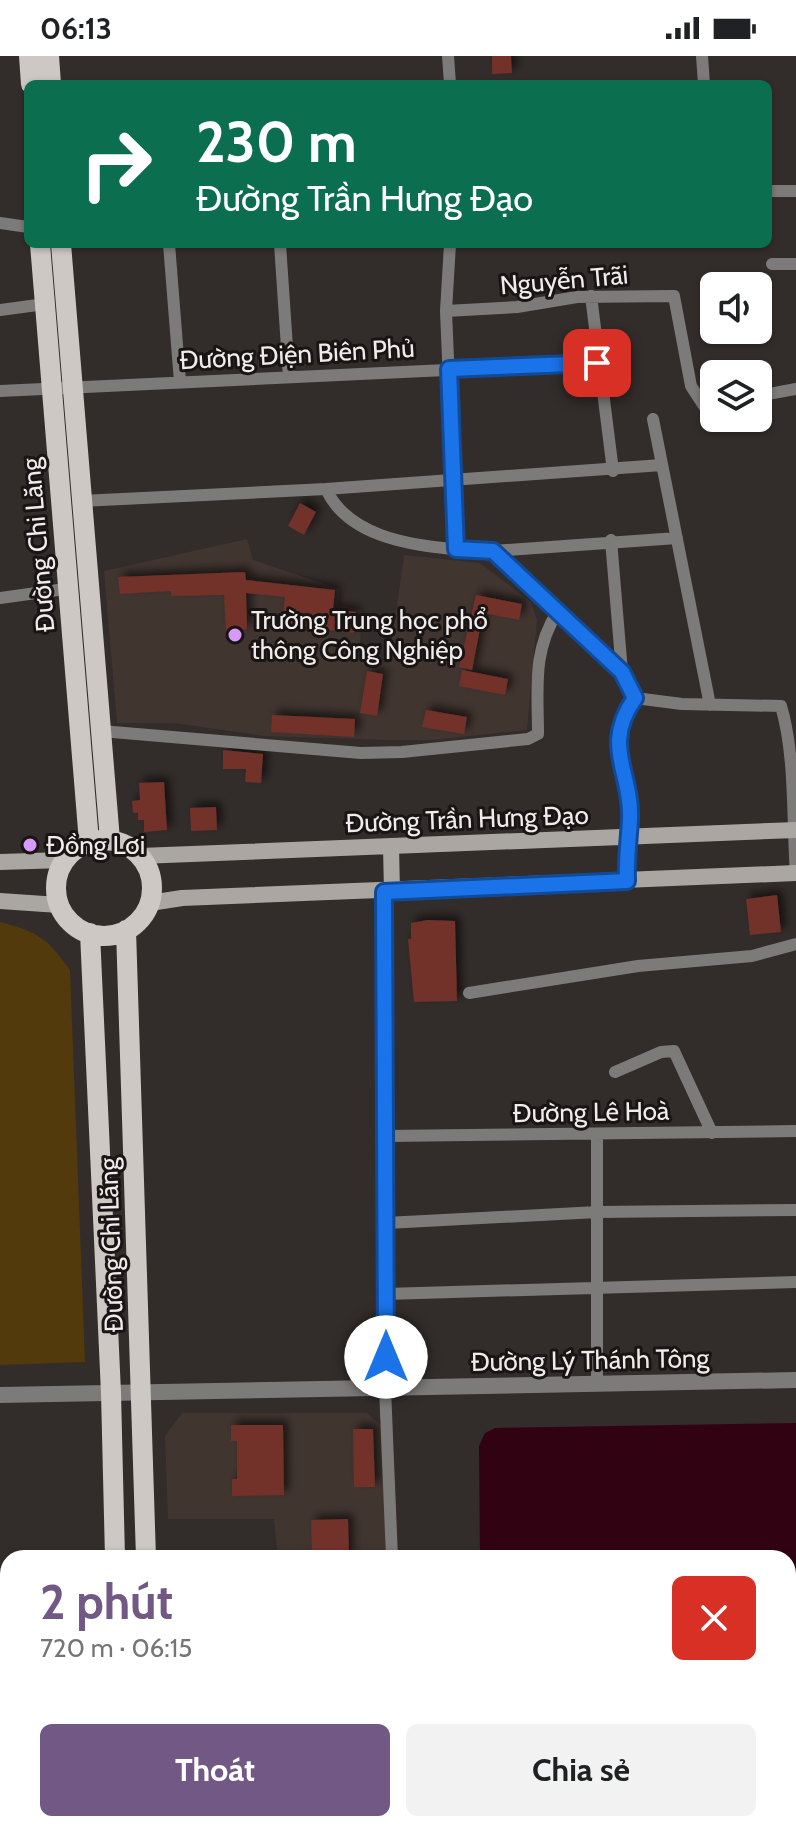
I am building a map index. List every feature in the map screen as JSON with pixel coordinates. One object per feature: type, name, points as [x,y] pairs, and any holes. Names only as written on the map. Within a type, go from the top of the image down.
[{"type":"main road","points":[[29,56],[31,80]]},
{"type":"main road","points":[[49,56],[51,80]]},
{"type":"main road","name":"Đường Chi Lăng","points":[[40,248],[45,304],[81,501],[78,587],[101,731],[99,841]]},
{"type":"main road","name":"Đường Chi Lăng","points":[[61,248],[62,387],[99,841]]},
{"type":"main road","name":"Đường Trần Hưng Đạo","points":[[140,856],[795,830]]},
{"type":"main road","points":[[626,837],[627,881]]},
{"type":"main road","points":[[0,862],[64,860],[99,841],[126,846],[140,856],[151,878],[150,903],[140,919],[126,930],[108,935],[90,933],[71,923],[59,905],[56,882],[64,860]]},
{"type":"main road","points":[[388,892],[391,846]]},
{"type":"main road","points":[[150,903],[182,898],[796,874]]},
{"type":"main road","points":[[0,901],[59,905]]},
{"type":"main road","name":"Đường Chi Lăng","points":[[126,930],[146,1550]]},
{"type":"main road","name":"Đường Chi Lăng","points":[[90,933],[111,1393],[115,1550]]},
{"type":"street","points":[[448,56],[450,80]]},
{"type":"street","points":[[702,56],[704,80]]},
{"type":"street","points":[[772,191],[796,191]]},
{"type":"street","points":[[0,223],[24,226]]},
{"type":"street","points":[[169,248],[180,382]]},
{"type":"street","points":[[280,248],[289,377]]},
{"type":"street","points":[[450,248],[446,311],[456,549]]},
{"type":"street","points":[[772,264],[796,264]]},
{"type":"street","points":[[591,296],[597,363],[613,471]]},
{"type":"street","name":"Nguyễn Trãi","points":[[446,311],[517,307],[591,296],[674,296],[691,386],[700,400]]},
{"type":"street","points":[[0,310],[45,304]]},
{"type":"street","name":"Đường Điện Biên Phủ","points":[[0,391],[597,363]]},
{"type":"street","points":[[772,393],[796,389]]},
{"type":"street","points":[[653,419],[710,705]]},
{"type":"street","points":[[81,501],[326,489],[613,471],[662,465]]},
{"type":"street","points":[[326,489],[333,505],[350,520],[379,534],[416,545],[493,551],[611,540],[677,538]]},
{"type":"street","points":[[611,540],[622,672]]},
{"type":"street","points":[[493,551],[622,672],[635,698]]},
{"type":"street","points":[[0,598],[78,587]]},
{"type":"street","points":[[101,731],[361,753],[402,752],[528,739],[538,734],[535,672],[542,640],[558,611]]},
{"type":"street","points":[[635,698],[710,705],[781,706],[792,734],[796,874]]},
{"type":"street","points":[[626,837],[630,818],[618,729],[635,698]]},
{"type":"street","points":[[388,892],[385,1388],[392,1550]]},
{"type":"street","points":[[469,993],[638,966],[752,956],[796,944]]},
{"type":"street","points":[[615,1072],[661,1052],[674,1051],[712,1133]]},
{"type":"street","name":"Đường Lê Hoà","points":[[387,1136],[796,1131]]},
{"type":"street","points":[[597,1134],[597,1384]]},
{"type":"street","points":[[386,1223],[597,1212],[796,1210]]},
{"type":"street","points":[[386,1294],[796,1282]]},
{"type":"street","name":"Đường Lý Thánh Tông","points":[[0,1395],[796,1380]]},
{"type":"shaded area","name":"Trường Trung học phổ thông Công Nghiệp","points":[[247,539],[253,560],[339,589],[338,605],[362,610],[359,660],[389,663],[404,555],[480,563],[531,602],[537,620],[527,730],[431,740],[387,740],[265,736],[174,723],[117,723],[104,571]]},
{"type":"shaded area","points":[[0,922],[41,938],[70,970],[85,1362],[0,1365]]},
{"type":"shaded area","points":[[182,1413],[367,1413],[382,1426],[386,1550],[277,1550],[274,1519],[168,1519],[165,1436]]},
{"type":"shaded area","points":[[796,1423],[796,1550],[480,1550],[479,1446],[485,1433],[495,1428]]},
{"type":"building","points":[[492,56],[511,56],[512,73],[492,74]]},
{"type":"building","points":[[300,503],[316,512],[304,535],[288,526]]},
{"type":"building","points":[[245,572],[246,580],[335,590],[333,609],[356,612],[353,633],[282,624],[285,597],[246,593],[247,629],[226,632],[224,595],[171,596],[171,591],[120,594],[118,577]]},
{"type":"building","points":[[476,595],[522,604],[519,620],[483,613],[472,670],[459,667]]},
{"type":"building","points":[[462,670],[508,679],[505,695],[459,686]]},
{"type":"building","points":[[367,671],[383,674],[377,716],[360,713]]},
{"type":"building","points":[[426,710],[467,717],[464,734],[422,727]]},
{"type":"building","points":[[272,715],[355,719],[354,737],[271,732]]},
{"type":"building","points":[[223,750],[263,754],[261,783],[245,782],[246,769],[223,769]]},
{"type":"building","points":[[164,782],[167,830],[144,832],[144,820],[138,820],[138,813],[133,813],[132,801],[140,800],[139,783]]},
{"type":"building","points":[[216,807],[217,830],[191,831],[190,808]]},
{"type":"building","points":[[777,895],[781,932],[750,935],[746,899]]},
{"type":"building","points":[[455,921],[457,1001],[414,1002],[408,939],[411,939],[411,923]]},
{"type":"building","points":[[231,1425],[283,1425],[284,1495],[232,1496],[232,1479],[237,1479],[237,1441],[231,1441]]},
{"type":"building","points":[[353,1429],[373,1429],[375,1487],[354,1487]]},
{"type":"building","points":[[348,1519],[349,1550],[312,1550],[311,1520]]},
{"type":"place","name":"Trường Trung học phổ thông Công Nghiệp","points":[[235,635]]},
{"type":"place","name":"Đồng Lơi","points":[[30,845]]},
{"type":"route","points":[[386,1357],[384,892],[627,881],[626,837],[630,818],[621,771],[618,729],[624,713],[635,698],[622,672],[493,551],[456,549],[449,369],[597,363]]}]
